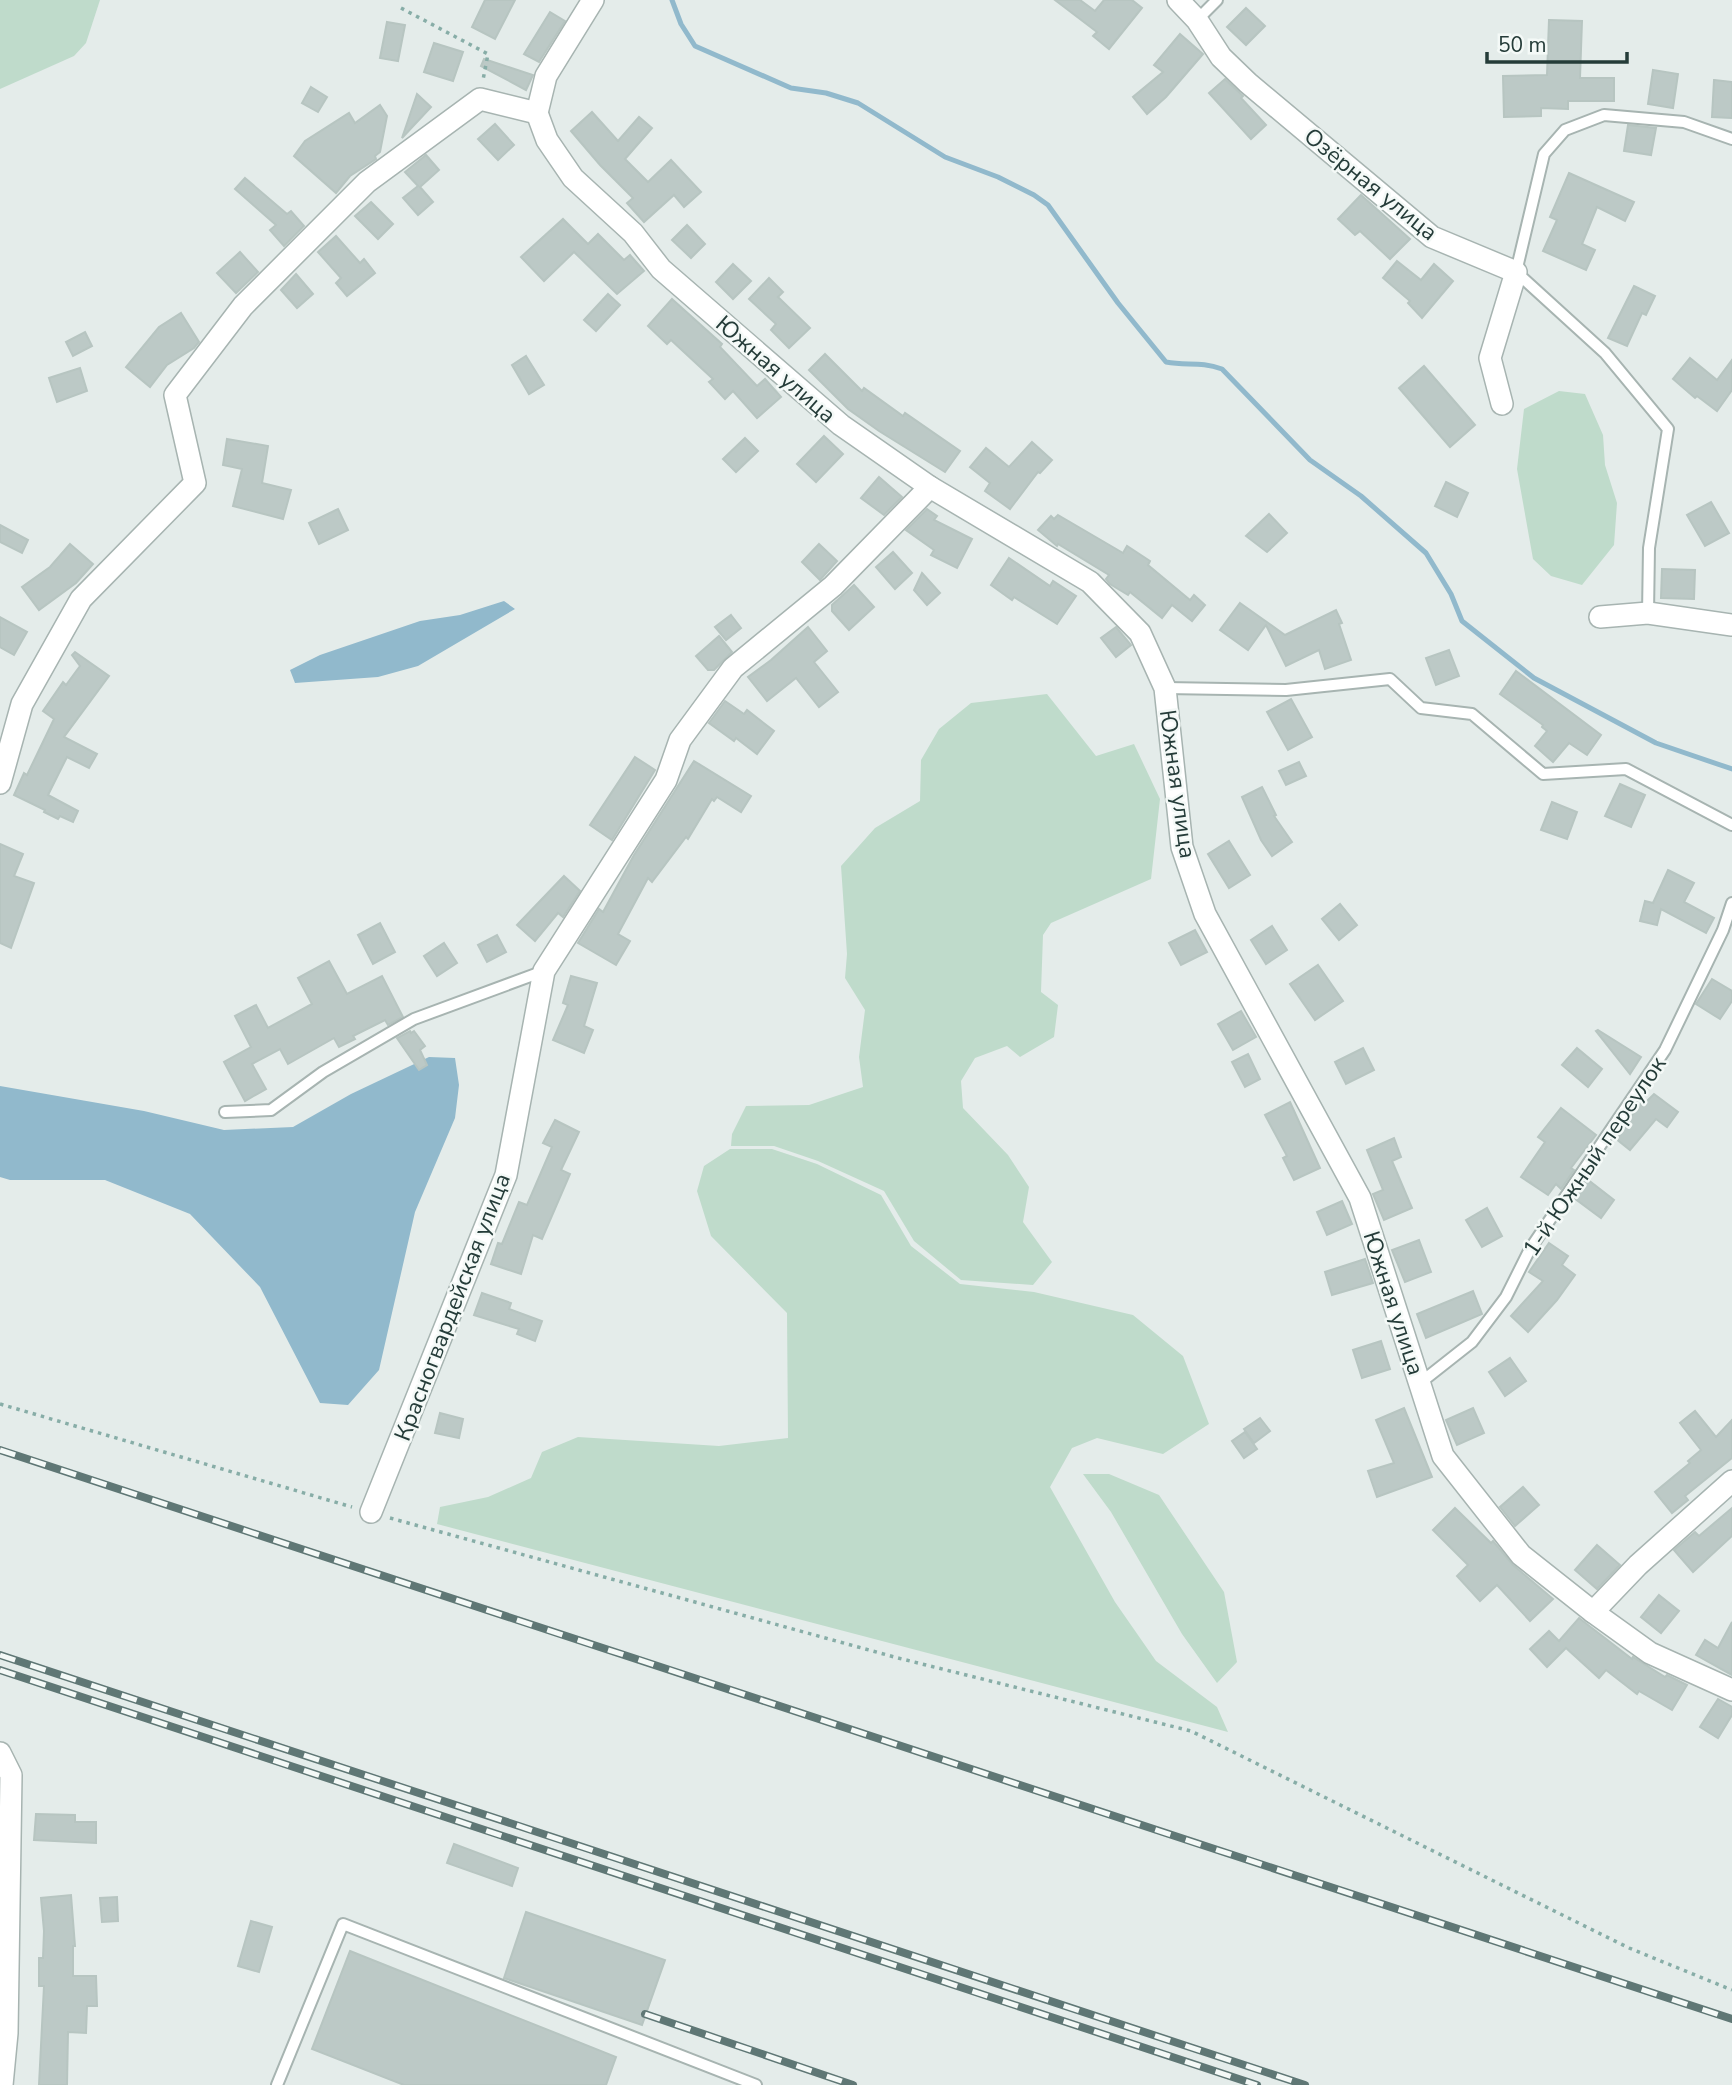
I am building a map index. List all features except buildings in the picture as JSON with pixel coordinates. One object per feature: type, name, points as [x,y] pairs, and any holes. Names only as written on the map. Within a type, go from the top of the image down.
[{"type":"street","points":[[0,783],[22,704],[81,599],[195,483],[175,395],[243,306],[367,182],[480,99],[537,113],[546,76],[593,0]]},
{"type":"street","name":"Озёрная улица","points":[[1178,0],[1197,20],[1221,57],[1248,83],[1432,237],[1516,272]]},
{"type":"street","name":"Южная улица","points":[[537,113],[547,140],[573,178],[633,233],[661,268],[841,425],[930,487],[1090,582],[1140,633],[1165,688],[1182,847],[1205,914],[1360,1198],[1443,1455],[1521,1555],[1650,1653],[1732,1690]]},
{"type":"street","points":[[1502,404],[1490,358],[1516,272]]},
{"type":"street","name":"Красногвардейская улица","points":[[371,1512],[506,1175],[544,971],[666,780],[680,740],[733,668],[833,586],[930,487]]},
{"type":"street","points":[[1600,617],[1648,612],[1732,625]]},
{"type":"street","points":[[1593,1612],[1638,1564],[1732,1480]]},
{"type":"street","points":[[0,1753],[11,1775],[2,2085]]},
{"type":"lane","points":[[1197,20],[1216,0]]},
{"type":"lane","points":[[1648,612],[1648,548],[1668,429],[1605,353],[1516,272],[1544,154],[1565,130],[1604,115],[1684,122],[1732,139]]},
{"type":"lane","points":[[1165,688],[1286,690],[1390,679],[1421,708],[1472,714],[1543,774],[1626,769],[1732,825]]},
{"type":"lane","name":"1-й Южный переулок","points":[[1420,1383],[1472,1342],[1506,1297],[1530,1249],[1665,1050],[1723,930],[1732,903]]},
{"type":"lane","points":[[225,1112],[271,1111],[323,1072],[414,1019],[544,971]]},
{"type":"lane","points":[[277,2085],[343,1924],[756,2085]]},
{"type":"path","points":[[401,8],[488,54],[480,99]]},
{"type":"path","points":[[0,1404],[371,1512],[898,1658],[1191,1731],[1629,1948],[1732,1990]]},
{"type":"green space","points":[[0,0],[100,0],[86,43],[74,56],[0,89]]},
{"type":"green space","points":[[1559,391],[1585,394],[1603,435],[1605,465],[1617,503],[1614,545],[1582,585],[1551,576],[1533,559],[1517,469],[1524,409]]},
{"type":"green space","points":[[1047,694],[1096,756],[1134,744],[1160,799],[1151,879],[1051,923],[1043,935],[1041,992],[1058,1005],[1054,1037],[1020,1057],[1007,1046],[975,1058],[961,1081],[963,1108],[1008,1155],[1029,1187],[1023,1222],[1052,1262],[1033,1285],[961,1280],[914,1241],[884,1191],[818,1161],[774,1146],[731,1146],[732,1134],[746,1106],[809,1105],[863,1087],[859,1057],[865,1010],[845,978],[847,954],[841,866],[875,828],[920,801],[921,760],[939,729],[971,703]]},
{"type":"green space","points":[[730,1149],[772,1149],[817,1164],[881,1195],[911,1246],[960,1284],[1034,1292],[1133,1315],[1183,1356],[1209,1424],[1163,1454],[1097,1438],[1072,1448],[1050,1487],[1115,1602],[1156,1661],[1217,1707],[1228,1732],[437,1524],[440,1507],[488,1497],[531,1478],[542,1452],[578,1437],[719,1446],[788,1438],[787,1313],[711,1236],[697,1191],[704,1166]]},
{"type":"green space","points":[[1083,1474],[1109,1474],[1159,1495],[1224,1592],[1237,1662],[1217,1683],[1182,1634],[1111,1512]]},
{"type":"water","points":[[504,601],[515,609],[418,666],[378,677],[295,683],[290,670],[320,655],[420,621],[460,615]]},
{"type":"water","points":[[429,1057],[455,1058],[459,1085],[455,1118],[415,1212],[379,1370],[348,1405],[320,1403],[260,1287],[190,1214],[105,1180],[10,1180],[0,1177],[0,1086],[144,1111],[224,1130],[293,1127],[351,1094]]},
{"type":"waterway","points":[[672,0],[681,24],[695,46],[791,88],[826,93],[858,103],[945,157],[998,177],[1048,205],[1118,303],[1166,362],[1207,365],[1222,369],[1310,460],[1361,496],[1426,553],[1451,594],[1462,621],[1534,678],[1656,743],[1732,769]]},
{"type":"railway","points":[[0,1450],[1732,2019]]},
{"type":"railway","points":[[0,1655],[1305,2085]]},
{"type":"railway","points":[[0,1670],[1257,2085]]},
{"type":"railway","points":[[645,2014],[853,2085]]}]
